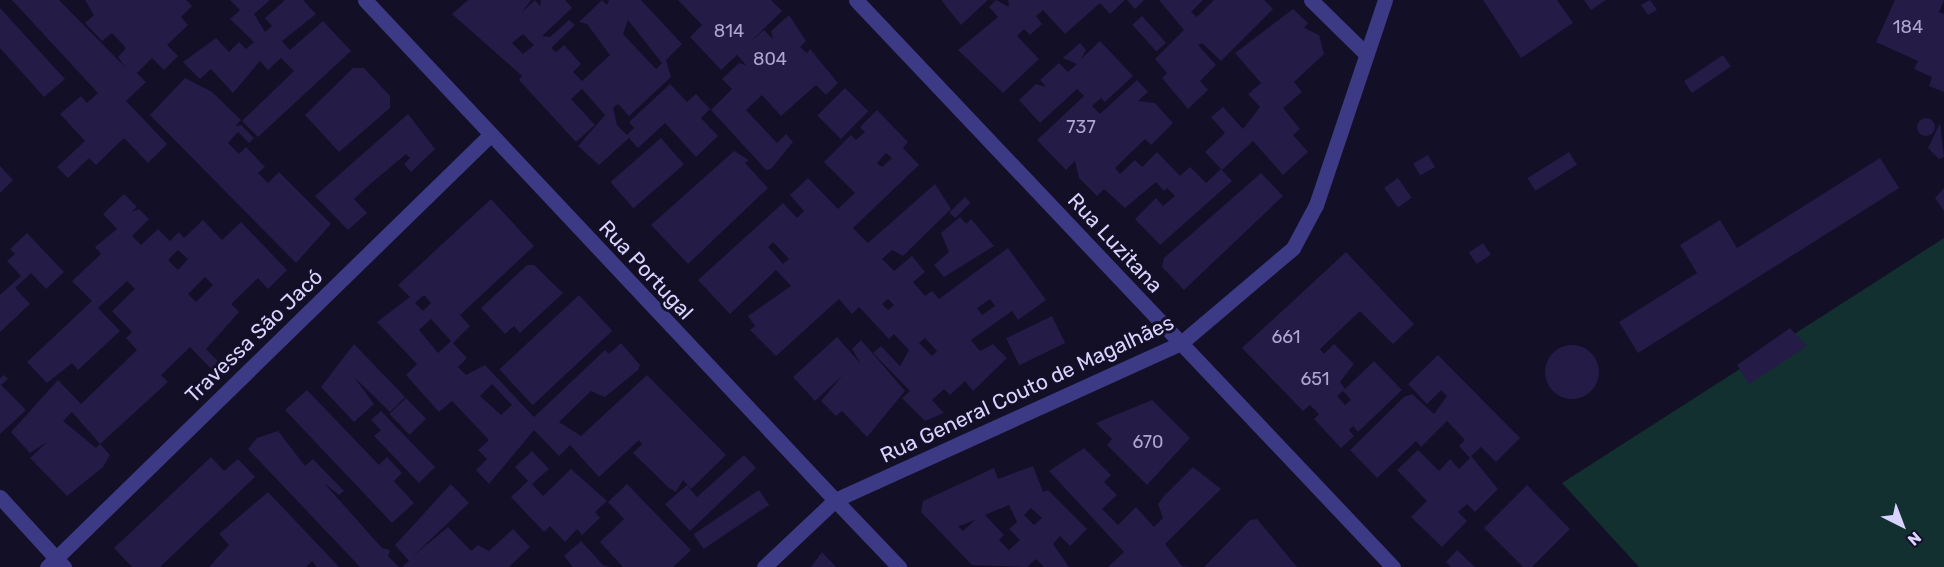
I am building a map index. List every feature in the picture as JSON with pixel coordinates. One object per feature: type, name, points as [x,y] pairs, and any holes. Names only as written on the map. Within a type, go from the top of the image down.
[{"type":"street","name":"Rua Portugal","points":[[365,0],[899,567]]},
{"type":"street","name":"Rua Luzitana","points":[[856,0],[1393,567]]},
{"type":"street","points":[[1311,0],[1366,54]]},
{"type":"street","name":"Rua General Couto de Magalhães","points":[[764,567],[835,500],[1181,344],[1293,248],[1316,206],[1384,0]]},
{"type":"street","name":"Travessa São Jacó","points":[[56,564],[490,135]]},
{"type":"street","points":[[0,497],[56,564]]},
{"type":"green space","points":[[1944,238],[1944,567],[1639,567],[1562,483]]},
{"type":"building","points":[[12,0],[59,0],[125,67],[118,57],[126,48],[112,33],[102,41],[85,23],[94,15],[85,0],[186,0],[192,6],[181,17],[188,25],[167,45],[178,56],[164,70],[152,58],[137,73],[146,82],[126,101],[167,144],[148,163],[124,138],[96,165],[89,158],[68,178],[57,167],[85,141],[60,114],[81,96],[87,103],[98,93]]},
{"type":"building","points":[[230,0],[270,0],[254,14],[265,32],[272,26],[265,18],[285,0],[303,0],[316,14],[282,41],[290,50],[323,21],[351,51],[258,137],[242,121],[294,71],[281,58],[268,70],[260,61],[233,93],[211,69],[200,79],[183,62],[216,38],[229,52],[239,42],[246,49],[254,42],[230,19],[240,10]]},
{"type":"building","points":[[468,0],[531,0],[522,12],[535,0],[540,6],[541,0],[565,0],[572,8],[542,36],[550,37],[569,20],[575,25],[551,48],[556,52],[564,45],[581,64],[573,72],[582,81],[610,55],[587,24],[579,22],[602,0],[607,5],[609,0],[641,0],[682,44],[666,60],[671,77],[629,116],[618,104],[613,108],[617,125],[627,135],[634,128],[629,122],[670,84],[687,102],[696,94],[710,109],[701,118],[718,136],[696,157],[665,123],[638,148],[629,138],[599,165],[578,146],[605,115],[582,89],[571,99],[595,125],[576,142],[519,80],[522,76],[452,14]],"holes":[[[628,20],[662,63],[656,69],[623,34]],[[523,34],[534,45],[523,54],[512,43]]]},
{"type":"building","points":[[678,0],[771,0],[782,11],[749,43],[764,30],[773,39],[771,31],[789,15],[806,41],[800,47],[807,53],[810,49],[838,83],[826,95],[816,85],[781,116],[762,95],[746,110],[777,143],[786,134],[793,142],[771,169],[766,170],[711,110],[732,89],[722,79],[739,63],[746,65],[737,55],[721,70],[690,37],[702,25]]},
{"type":"building","points":[[941,0],[988,0],[961,25]]},
{"type":"building","points":[[996,0],[1009,7],[1008,0],[1125,0],[1110,14],[1100,3],[1065,34],[1043,10],[1036,16],[1042,24],[1030,35],[1024,29],[1017,36],[1039,59],[1003,93],[958,50],[998,17],[989,7]]},
{"type":"building","points":[[1127,0],[1144,0],[1135,9]]},
{"type":"building","points":[[1159,0],[1203,0],[1191,12],[1197,17],[1214,0],[1264,0],[1273,9],[1221,61],[1202,43],[1198,45],[1216,65],[1200,81],[1208,90],[1188,109],[1162,78],[1167,73],[1155,59],[1184,30]]},
{"type":"building","points":[[1483,0],[1557,0],[1573,23],[1521,58]]},
{"type":"building","points":[[1584,0],[1606,0],[1591,10]]},
{"type":"building","points":[[1650,0],[1657,10],[1648,15],[1641,5]]},
{"type":"building","points":[[1895,0],[1944,0],[1939,12],[1944,14],[1944,92],[1929,86],[1932,77],[1914,69],[1918,61],[1876,42]]},
{"type":"building","points":[[0,8],[65,79],[44,97],[0,48]]},
{"type":"building","points":[[1293,9],[1308,23],[1304,28],[1319,35],[1324,54],[1294,82],[1302,92],[1283,108],[1300,129],[1293,135],[1308,152],[1283,175],[1253,141],[1222,170],[1205,152],[1225,133],[1211,117],[1223,107],[1243,129],[1260,107],[1248,94],[1261,83],[1235,53]]},
{"type":"building","points":[[1142,16],[1166,43],[1156,51],[1132,25]]},
{"type":"building","points":[[1100,41],[1133,76],[1105,102],[1101,98],[1092,106],[1100,114],[1137,80],[1148,92],[1138,101],[1155,103],[1173,123],[1151,145],[1145,139],[1115,168],[1120,174],[1135,160],[1142,167],[1157,152],[1180,176],[1190,167],[1206,183],[1221,169],[1232,181],[1160,245],[1135,219],[1156,198],[1163,206],[1175,196],[1167,188],[1164,191],[1156,182],[1125,208],[1104,189],[1097,196],[1079,178],[1075,161],[1066,170],[1037,140],[1084,96],[1077,89],[1040,123],[1019,100],[1036,84],[1046,87],[1040,80],[1059,63],[1068,72],[1077,64],[1063,58],[1080,43],[1086,50],[1081,59]]},
{"type":"building","points":[[1723,55],[1731,67],[1692,93],[1684,81]]},
{"type":"building","points":[[353,68],[364,68],[390,96],[390,108],[339,152],[305,115]]},
{"type":"building","points":[[185,78],[212,92],[241,120],[235,126],[241,125],[254,138],[249,143],[238,132],[228,143],[239,154],[246,147],[265,167],[258,173],[268,183],[279,172],[331,224],[296,263],[150,115]]},
{"type":"building","points":[[845,88],[868,111],[841,139],[817,116]]},
{"type":"building","points":[[877,110],[908,142],[903,148],[919,165],[853,228],[868,243],[935,184],[951,209],[903,256],[892,250],[882,259],[894,271],[912,256],[925,272],[913,282],[925,296],[932,291],[939,299],[1008,248],[1046,300],[1018,320],[1012,311],[971,340],[980,351],[993,344],[1007,358],[973,391],[965,381],[950,395],[944,389],[932,400],[944,413],[925,421],[902,398],[910,391],[873,353],[881,346],[900,366],[909,350],[894,334],[889,339],[859,307],[852,314],[839,299],[776,356],[750,330],[755,326],[748,316],[791,286],[776,270],[730,314],[698,280],[783,203],[797,218],[804,211],[790,195],[808,178],[838,209],[855,193],[824,162],[851,135],[856,140],[865,132],[860,127]],"holes":[[[886,153],[892,158],[882,167],[877,163]],[[773,242],[789,259],[783,264],[768,247]],[[888,299],[894,305],[888,310],[882,304]],[[990,299],[995,306],[982,315],[977,308]],[[925,338],[937,351],[932,356],[919,343]]]},
{"type":"building","points":[[408,114],[435,149],[411,172],[404,164],[410,158],[406,154],[354,199],[367,213],[348,230],[315,196]]},
{"type":"building","points":[[1926,118],[1932,121],[1935,127],[1932,133],[1926,136],[1920,133],[1917,127],[1920,121]]},
{"type":"building","points":[[1940,123],[1944,157],[1939,159],[1928,148]]},
{"type":"building","points":[[661,138],[684,164],[633,208],[610,182]]},
{"type":"building","points":[[734,151],[749,160],[745,163],[768,188],[688,264],[651,225]]},
{"type":"building","points":[[1569,152],[1577,165],[1535,191],[1527,178]]},
{"type":"building","points":[[1428,155],[1435,167],[1420,176],[1413,164]]},
{"type":"building","points":[[1880,158],[1899,188],[1638,353],[1619,322],[1697,273],[1680,245],[1720,220],[1737,248]]},
{"type":"building","points":[[0,166],[13,180],[0,193]]},
{"type":"building","points":[[1261,173],[1283,196],[1184,290],[1162,267],[1164,258]]},
{"type":"building","points":[[1398,178],[1412,198],[1398,207],[1384,188]]},
{"type":"building","points":[[1944,188],[1944,211],[1935,198]]},
{"type":"building","points":[[124,194],[137,207],[131,212],[139,209],[149,219],[132,236],[141,245],[158,229],[170,241],[179,232],[184,238],[203,220],[222,240],[241,222],[287,270],[268,289],[258,278],[231,304],[239,312],[206,349],[221,364],[214,372],[190,347],[161,375],[168,382],[100,444],[110,455],[103,467],[67,496],[30,458],[47,442],[30,453],[11,432],[58,380],[81,404],[137,350],[126,338],[132,332],[112,311],[135,289],[127,281],[98,308],[120,331],[78,370],[72,363],[47,383],[27,362],[92,301],[72,281],[101,254],[95,247],[117,229],[103,214]],"holes":[[[178,250],[188,259],[178,270],[168,260]],[[205,277],[213,285],[196,302],[188,294]],[[72,412],[100,444],[96,448],[63,421]]]},
{"type":"building","points":[[965,197],[971,203],[955,218],[949,213]]},
{"type":"building","points":[[491,199],[534,246],[460,315],[470,326],[453,343],[467,358],[458,367],[466,375],[485,365],[534,417],[605,350],[609,354],[621,343],[640,365],[638,370],[605,397],[591,391],[559,422],[581,436],[647,375],[726,455],[691,489],[683,480],[676,492],[633,453],[642,444],[639,440],[599,477],[570,445],[559,456],[534,430],[489,484],[476,470],[487,459],[478,450],[489,440],[452,401],[439,412],[406,375],[417,364],[377,322],[410,297],[398,285]],"holes":[[[424,295],[431,303],[423,311],[415,303]],[[431,319],[451,341],[438,353],[419,330]],[[492,384],[512,405],[501,415],[480,396]]]},
{"type":"building","points":[[960,217],[966,224],[971,219],[994,246],[944,277],[934,265],[949,252],[941,233]]},
{"type":"building","points":[[27,233],[64,272],[46,289],[31,273],[15,288],[30,304],[0,332],[0,295],[21,276],[7,261],[15,254],[10,249]]},
{"type":"building","points":[[1483,243],[1491,255],[1477,264],[1469,253]]},
{"type":"building","points":[[1346,252],[1414,324],[1393,344],[1360,311],[1320,349],[1324,354],[1334,344],[1354,364],[1340,382],[1345,389],[1374,361],[1402,390],[1358,432],[1353,426],[1349,430],[1354,436],[1341,448],[1314,419],[1319,414],[1310,405],[1303,411],[1242,348]],"holes":[[[1343,391],[1351,400],[1345,405],[1337,396]]]},
{"type":"building","points":[[527,265],[534,265],[563,293],[520,333],[514,326],[505,334],[481,308]]},
{"type":"building","points":[[579,295],[612,331],[533,405],[499,369]]},
{"type":"building","points":[[1052,316],[1065,343],[1019,365],[1006,338]]},
{"type":"building","points":[[1790,328],[1807,346],[1749,384],[1737,365]]},
{"type":"building","points":[[837,337],[861,364],[852,349],[861,340],[905,391],[867,437],[842,411],[836,416],[821,401],[842,376],[815,401],[793,377]]},
{"type":"building","points":[[354,344],[405,397],[390,412],[354,377],[374,404],[354,422],[321,387]]},
{"type":"building","points":[[1572,345],[1582,347],[1591,353],[1597,362],[1599,372],[1597,382],[1591,391],[1582,397],[1572,399],[1562,397],[1553,391],[1547,382],[1545,372],[1547,362],[1553,353],[1562,347]]},
{"type":"building","points":[[1438,355],[1520,438],[1496,462],[1481,447],[1471,456],[1498,489],[1475,512],[1467,504],[1458,512],[1467,521],[1442,547],[1411,517],[1427,501],[1397,470],[1418,450],[1439,471],[1450,459],[1459,469],[1470,458],[1459,446],[1465,440],[1447,421],[1421,447],[1416,441],[1377,478],[1350,450],[1404,397],[1412,394],[1434,414],[1447,396],[1441,390],[1427,404],[1408,384]]},
{"type":"building","points":[[4,375],[8,379],[1,385],[26,410],[0,434],[0,378]]},
{"type":"building","points":[[307,390],[379,465],[387,457],[402,473],[394,481],[414,503],[392,523],[285,410]]},
{"type":"building","points":[[406,398],[426,419],[410,435],[389,414]]},
{"type":"building","points":[[1152,400],[1190,438],[1147,485],[1107,445],[1112,439],[1096,423]]},
{"type":"building","points":[[381,411],[435,467],[419,483],[374,436],[381,430],[371,420]]},
{"type":"building","points":[[278,431],[305,466],[313,459],[344,491],[339,495],[324,483],[382,548],[390,550],[388,556],[399,567],[360,567],[248,449],[257,438]]},
{"type":"building","points":[[1084,448],[1111,475],[1104,482],[1117,495],[1102,509],[1118,525],[1136,507],[1154,527],[1163,518],[1158,504],[1193,467],[1221,489],[1165,544],[1182,566],[1191,567],[1108,567],[1124,552],[1049,471]]},
{"type":"building","points":[[532,451],[549,469],[532,484],[543,496],[571,469],[607,501],[595,512],[600,518],[582,535],[577,529],[565,542],[550,526],[544,532],[511,497],[528,481],[515,467]]},
{"type":"building","points":[[744,455],[756,468],[690,531],[665,504],[687,485],[697,497]]},
{"type":"building","points":[[211,457],[224,471],[238,459],[255,477],[160,567],[132,567],[114,548]]},
{"type":"building","points":[[1033,466],[1043,492],[1048,490],[1087,529],[1070,546],[1060,536],[1053,544],[1069,567],[1044,567],[1036,559],[1027,567],[972,565],[921,512],[923,501],[994,468],[998,479]],"holes":[[[1009,505],[1017,522],[1009,529],[1020,540],[1009,550],[999,540],[1004,535],[985,515]],[[1031,508],[1042,518],[1034,525],[1024,515]],[[976,519],[963,531],[958,526]]]},
{"type":"building","points":[[451,484],[469,503],[413,556],[448,527],[471,551],[478,545],[489,551],[513,529],[530,547],[509,567],[402,567],[409,561],[395,545]]},
{"type":"building","points":[[627,484],[691,550],[673,567],[623,567],[600,542],[624,519],[608,502]]},
{"type":"building","points":[[1527,485],[1570,529],[1532,567],[1523,567],[1484,528]]},
{"type":"building","points":[[759,490],[769,505],[704,549],[694,534]]},
{"type":"building","points":[[268,492],[339,567],[317,567],[312,561],[306,567],[209,567],[229,545],[219,534]]},
{"type":"building","points":[[1257,519],[1297,567],[1204,567],[1250,520]]},
{"type":"building","points":[[581,541],[603,565],[610,567],[573,567],[564,556]]},
{"type":"building","points":[[1457,550],[1475,567],[1451,567],[1446,562]]},
{"type":"building","points":[[822,552],[836,567],[811,567]]}]
